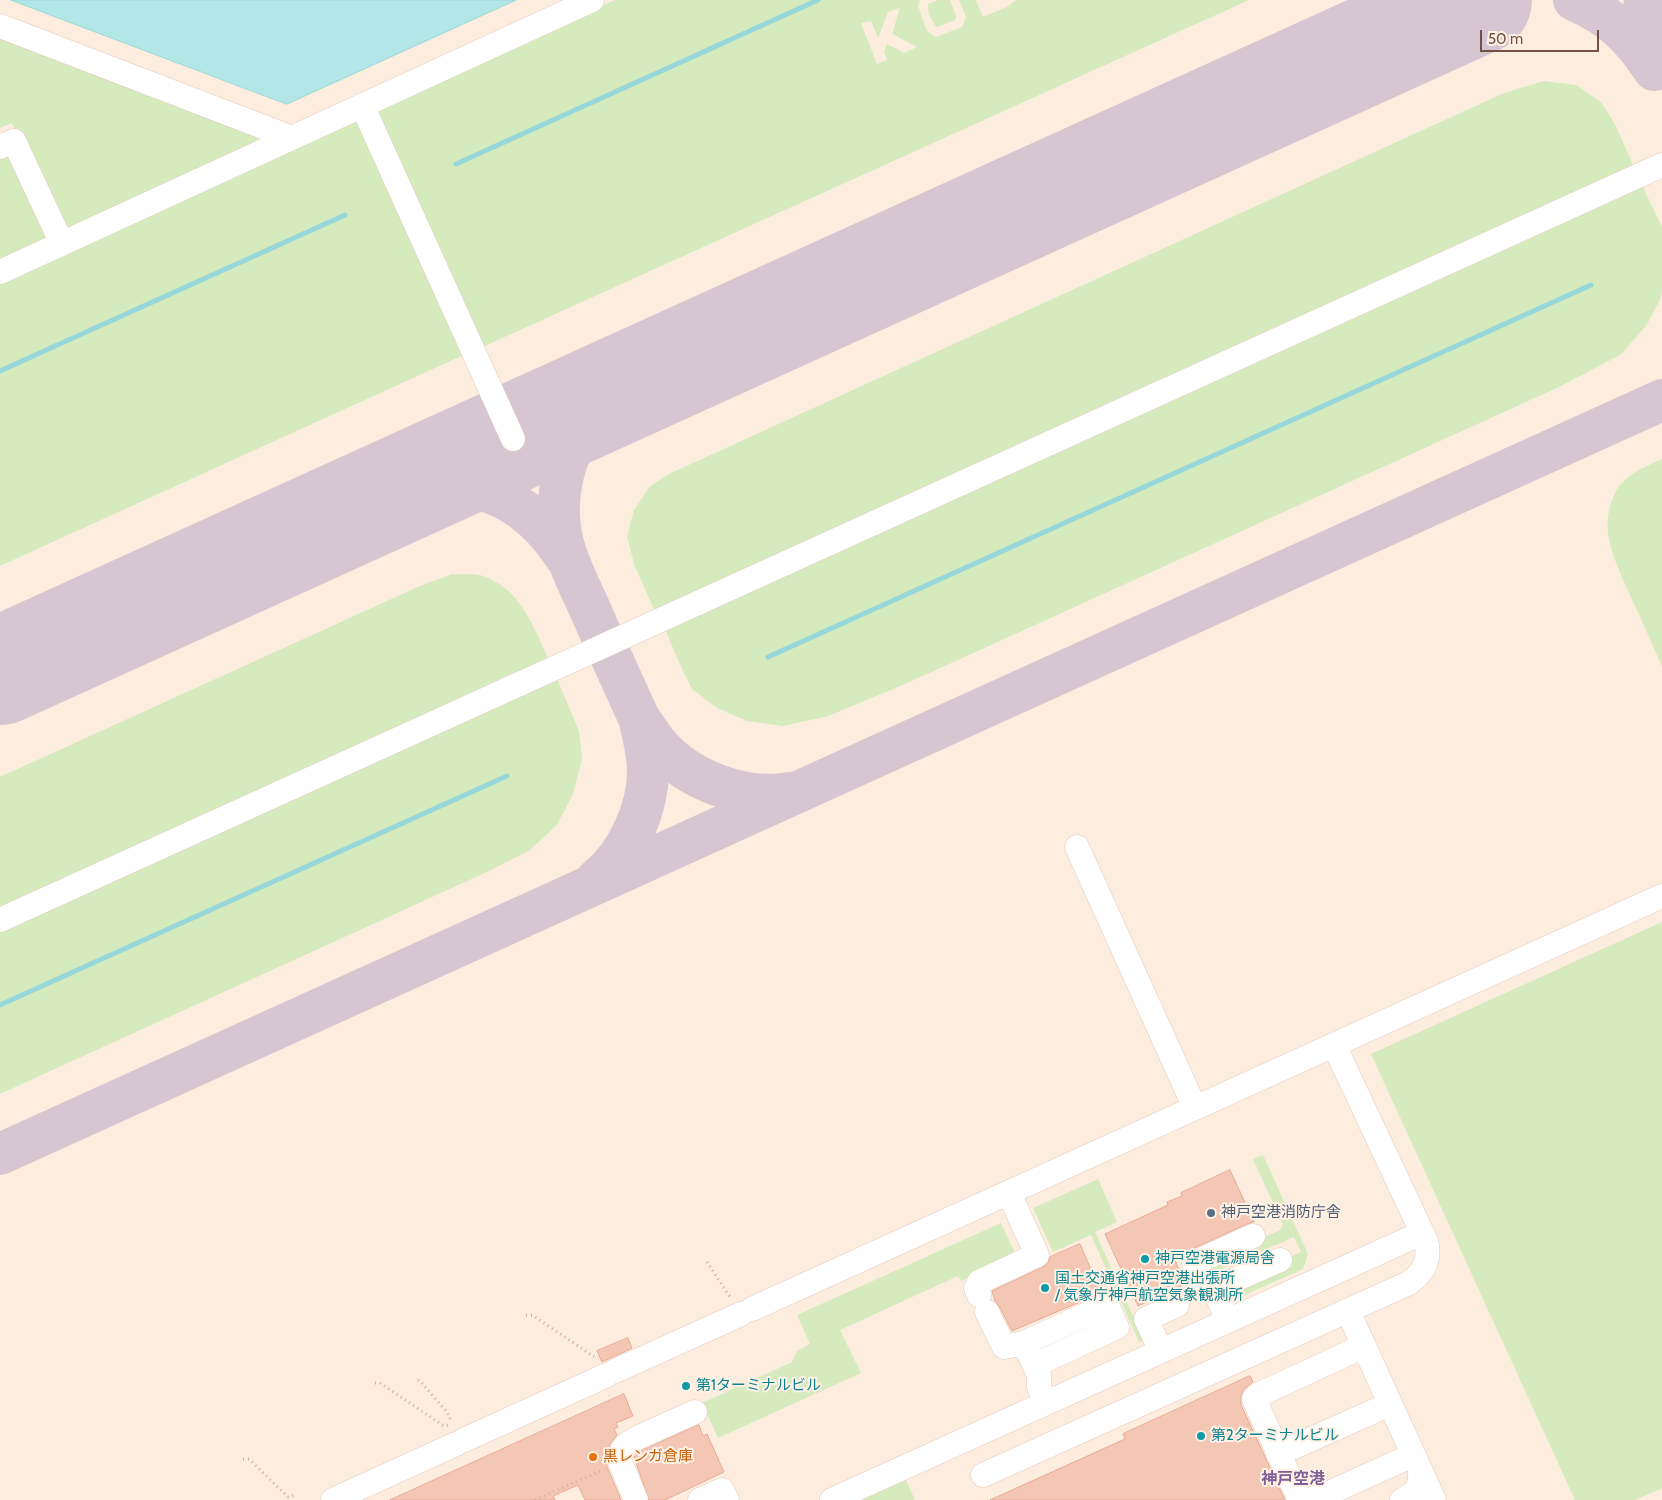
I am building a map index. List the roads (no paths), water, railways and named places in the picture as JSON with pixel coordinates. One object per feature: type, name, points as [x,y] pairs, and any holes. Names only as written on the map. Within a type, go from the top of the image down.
[{"type":"lane","points":[[0,272],[592,0]]},
{"type":"lane","points":[[0,26],[292,138]]},
{"type":"lane","points":[[362,105],[513,439]]},
{"type":"lane","points":[[0,146],[14,141],[62,244]]},
{"type":"lane","points":[[0,920],[1662,166]]},
{"type":"lane","points":[[1077,847],[1195,1108]]},
{"type":"lane","points":[[333,1500],[456,1436],[607,1367],[1009,1193],[1662,896]]},
{"type":"lane","points":[[983,1475],[1409,1283],[1423,1271],[1429,1250],[1334,1045]]},
{"type":"lane","points":[[1009,1193],[1037,1255],[979,1282],[976,1288],[1004,1347],[1024,1343],[1107,1305],[1117,1327],[1035,1365]]},
{"type":"lane","points":[[832,1500],[1008,1411],[1046,1403],[1422,1233]]},
{"type":"lane","points":[[1253,1236],[1194,1263],[1205,1289],[1214,1289],[1280,1260]]},
{"type":"lane","points":[[1214,1289],[1228,1321]]},
{"type":"lane","points":[[1161,1351],[1146,1319],[1177,1305]]},
{"type":"lane","points":[[1348,1311],[1434,1500]]},
{"type":"lane","points":[[1024,1343],[1039,1375],[1039,1387],[1046,1403]]},
{"type":"lane","points":[[1300,1500],[1255,1403],[1255,1397],[1364,1346]]},
{"type":"lane","points":[[1278,1454],[1390,1404]]},
{"type":"lane","points":[[636,1500],[620,1462],[621,1452],[627,1444],[695,1412]]},
{"type":"lane","points":[[1320,1498],[1417,1463]]},
{"type":"lane","points":[[1402,1500],[1415,1493],[1419,1487],[1417,1463]]},
{"type":"lane","points":[[700,1500],[722,1490],[726,1500]]},
{"type":"water","points":[[11,0],[516,0],[287,104]]},
{"type":"waterway","points":[[456,164],[818,0]]},
{"type":"waterway","points":[[0,371],[345,215]]},
{"type":"waterway","points":[[768,657],[1591,285]]},
{"type":"waterway","points":[[0,1005],[507,776]]},
{"type":"place","name":"神戸空港消防庁舎","points":[[1211,1213]]},
{"type":"place","name":"神戸空港電源局舎","points":[[1145,1259]]},
{"type":"place","name":"国土交通省神戸空港出張所 / 気象庁神戸航空気象観測所","points":[[1045,1288]]},
{"type":"place","name":"第1ターミナルビル","points":[[686,1386]]},
{"type":"place","name":"第2ターミナルビル","points":[[1201,1436]]},
{"type":"place","name":"黒レンガ倉庫","points":[[593,1457]]},
{"type":"district","name":"神戸空港","points":[[1293,1479]]}]
